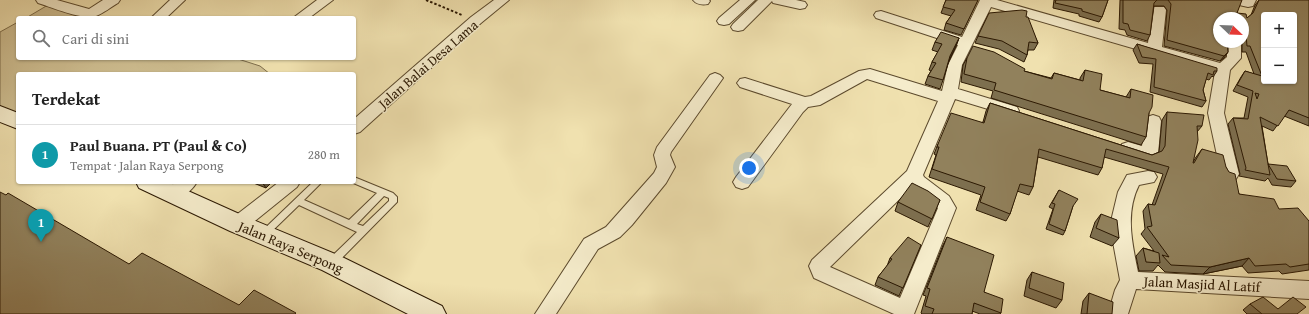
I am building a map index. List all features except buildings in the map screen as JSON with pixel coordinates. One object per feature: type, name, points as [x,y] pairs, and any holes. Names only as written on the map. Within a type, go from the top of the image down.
[{"type":"main road","points":[[0,113],[16,121]]},
{"type":"main road","name":"Jalan Raya Serpong","points":[[158,184],[181,188],[238,224],[331,263],[433,314]]},
{"type":"street","points":[[43,0],[100,16]]},
{"type":"street","points":[[91,13],[113,0]]},
{"type":"street","points":[[160,16],[178,0]]},
{"type":"street","points":[[303,16],[326,0]]},
{"type":"street","name":"Jalan Balai Desa Lama","points":[[356,126],[476,20],[502,0]]},
{"type":"street","points":[[724,21],[748,0]]},
{"type":"street","points":[[738,27],[766,0]]},
{"type":"street","points":[[778,0],[800,5]]},
{"type":"street","points":[[914,175],[916,181],[943,201],[946,208],[905,312],[822,272],[819,269],[820,266],[914,175],[949,95],[955,65],[970,46],[987,1],[1223,69]]},
{"type":"street","points":[[1243,12],[1244,1]]},
{"type":"street","points":[[1154,49],[1159,10]]},
{"type":"street","points":[[881,15],[970,46]]},
{"type":"street","points":[[1230,174],[1216,113],[1223,69],[1234,58],[1234,48]]},
{"type":"street","points":[[745,83],[804,102],[814,101],[868,73],[1026,116]]},
{"type":"street","points":[[545,314],[591,244],[613,232],[660,178],[666,167],[662,155],[663,151],[716,78]]},
{"type":"street","points":[[742,182],[797,108],[804,102]]},
{"type":"street","points":[[1117,145],[1150,154],[1153,121]]},
{"type":"street","points":[[1130,280],[1120,220],[1126,191],[1132,180],[1148,177]]},
{"type":"street","points":[[238,224],[288,184]]},
{"type":"street","name":"Jalan Masjid Al Latif","points":[[1118,314],[1125,290],[1130,280],[1309,290]]},
{"type":"lane","points":[[331,263],[393,202],[393,197],[356,181]]},
{"type":"lane","points":[[264,234],[316,184]]},
{"type":"lane","points":[[350,225],[383,192]]},
{"type":"lane","points":[[298,201],[364,231]]},
{"type":"path","points":[[426,0],[476,20]]},
{"type":"shaded area","points":[[53,2],[98,16],[29,16]]},
{"type":"shaded area","points":[[16,23],[16,60],[241,60],[260,66],[268,72],[16,72],[16,118],[0,111],[0,32]]},
{"type":"place","name":"Paul Buana. PT (Paul & Co)","points":[[41,242]]}]
